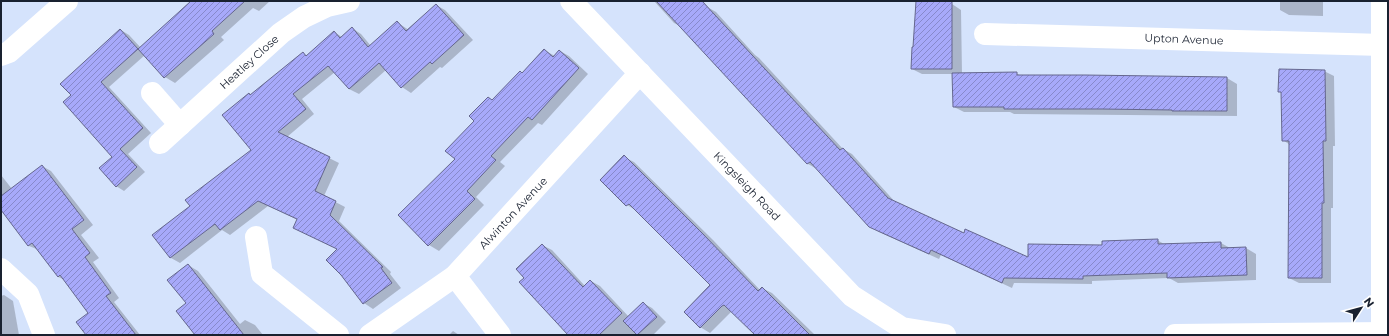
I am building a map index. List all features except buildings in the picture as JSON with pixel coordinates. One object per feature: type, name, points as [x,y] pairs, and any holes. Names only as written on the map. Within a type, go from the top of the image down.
[{"type":"street","points":[[1,55],[9,52],[67,1]]},
{"type":"street","name":"Heatley Close","points":[[160,143],[281,33],[304,17],[326,6],[349,1]]},
{"type":"street","name":"Kingsleigh Road","points":[[571,1],[852,296],[902,328],[945,335]]},
{"type":"street","points":[[1175,335],[1385,333],[1382,1]]},
{"type":"street","name":"Upton Avenue","points":[[985,34],[1383,44]]},
{"type":"street","name":"Alwinton Avenue","points":[[370,335],[455,276],[640,73]]},
{"type":"street","points":[[152,93],[180,126]]},
{"type":"street","points":[[256,237],[262,274],[338,335]]},
{"type":"street","points":[[1,269],[28,294],[44,335]]},
{"type":"street","points":[[455,276],[500,335]]}]
